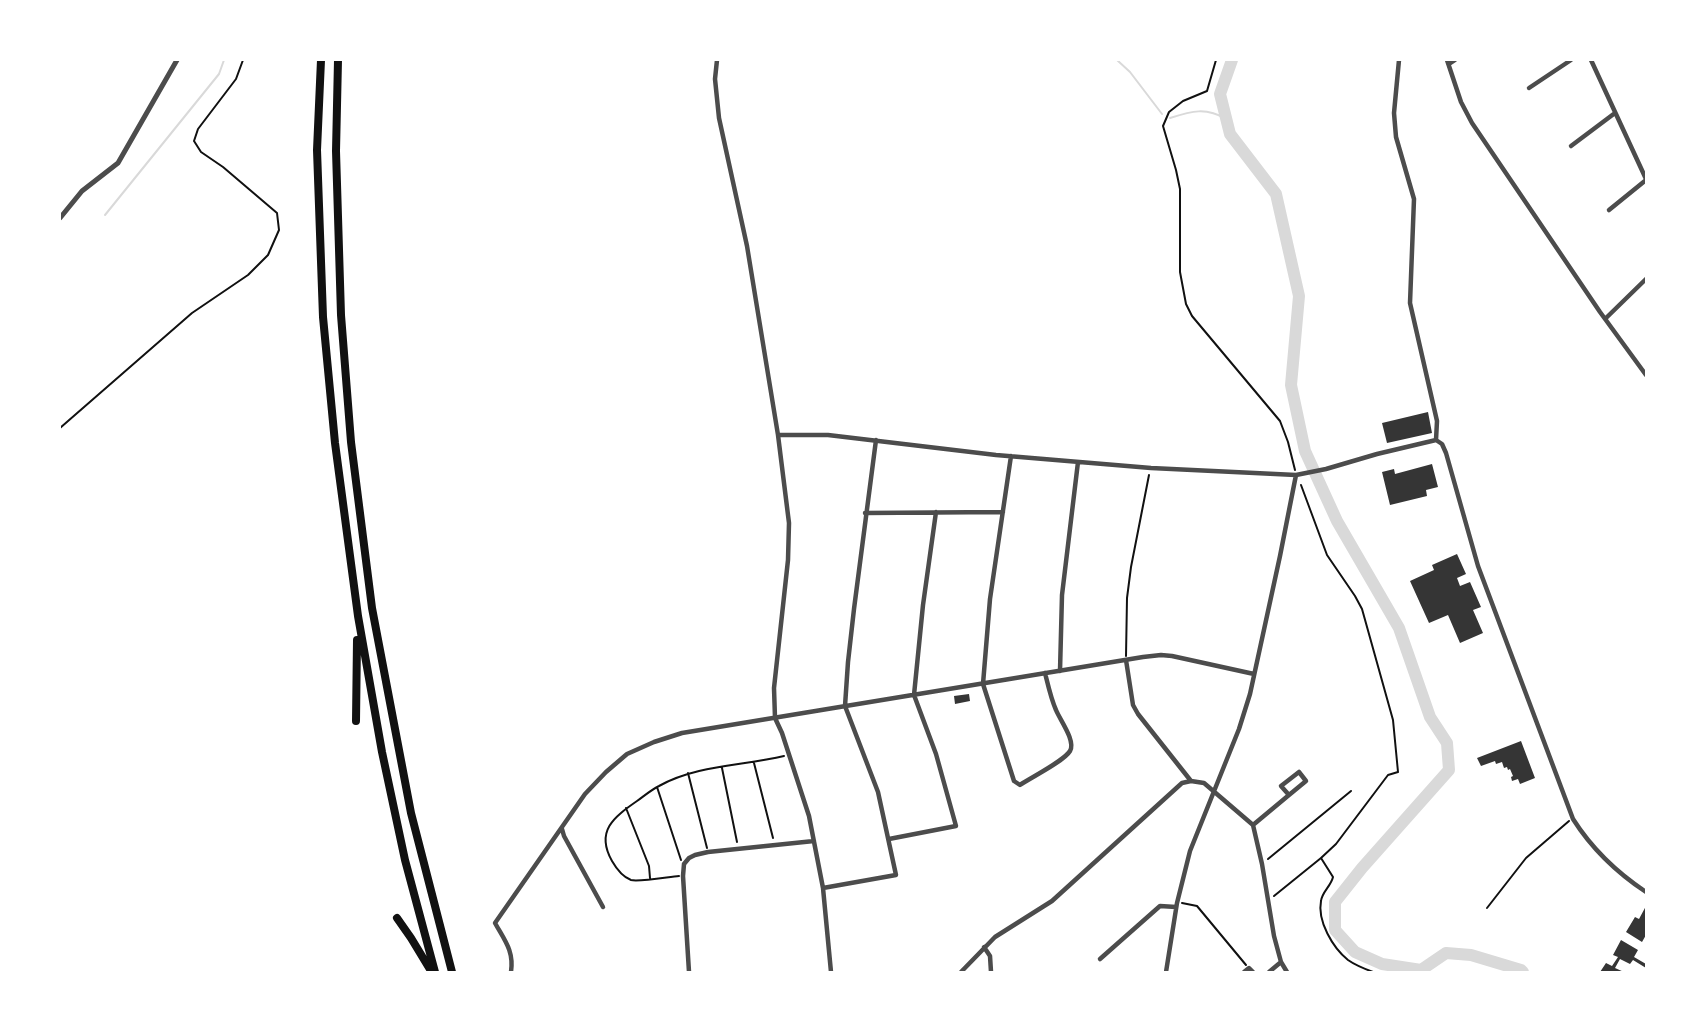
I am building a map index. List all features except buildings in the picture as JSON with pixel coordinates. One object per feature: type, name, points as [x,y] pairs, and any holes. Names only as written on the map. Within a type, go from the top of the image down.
[{"type":"highway","points":[[321,60],[317,150],[323,317],[335,443],[358,616],[382,752],[434,972]]},
{"type":"highway","points":[[338,60],[336,151],[341,315],[351,442],[370,596],[411,813],[452,972]]},
{"type":"highway","points":[[356,721],[358,616]]},
{"type":"highway","points":[[397,918],[434,972]]},
{"type":"street","points":[[60,218],[82,191],[118,163],[177,60]]},
{"type":"street","points":[[717,60],[719,118],[747,246],[778,435],[789,523],[788,560],[774,688],[775,718],[810,816],[823,888],[831,972]]},
{"type":"street","points":[[1399,60],[1394,113],[1396,137],[1414,199],[1410,303],[1437,421],[1436,440]]},
{"type":"street","points":[[1455,60],[1448,62],[1461,102],[1472,123],[1605,319],[1647,375]]},
{"type":"street","points":[[1529,89],[1571,60]]},
{"type":"street","points":[[1591,60],[1647,180],[1609,210]]},
{"type":"street","points":[[1571,146],[1615,113]]},
{"type":"street","points":[[1605,319],[1647,279]]},
{"type":"street","points":[[778,435],[828,435],[1011,456],[1151,468],[1296,475],[1436,440]]},
{"type":"street","points":[[823,888],[896,876],[878,792],[845,706],[848,662],[876,440]]},
{"type":"street","points":[[1436,440],[1446,453],[1478,566],[1573,819],[1605,860],[1647,892]]},
{"type":"street","points":[[1011,456],[990,599],[983,684],[1014,780],[1020,785],[1058,762],[1070,752],[1072,746],[1055,709],[1045,673]]},
{"type":"street","points":[[1060,671],[1062,595],[1078,462]]},
{"type":"street","points":[[1167,972],[1176,905],[1190,851],[1239,729],[1250,694],[1296,475]]},
{"type":"street","points":[[890,839],[956,826],[936,754],[914,695],[936,512]]},
{"type":"street","points":[[866,513],[1003,512]]},
{"type":"street","points":[[512,972],[513,961],[508,945],[495,923],[585,794],[627,754],[654,742],[682,733],[1161,655],[1254,674]]},
{"type":"street","points":[[1126,660],[1133,705],[1191,781]]},
{"type":"street","points":[[1253,825],[1306,781],[1300,772],[1282,786],[1289,795]]},
{"type":"street","points":[[961,972],[1002,932],[1052,901],[1182,783],[1191,781],[1204,783],[1253,825],[1274,936],[1281,962],[1287,972]]},
{"type":"street","points":[[562,828],[603,907]]},
{"type":"street","points":[[689,972],[683,876],[684,864],[689,858],[708,852],[814,841]]},
{"type":"street","points":[[1101,959],[1160,906],[1176,905]]},
{"type":"street","points":[[984,947],[990,956],[991,972]]},
{"type":"street","points":[[1269,972],[1281,962]]},
{"type":"path","points":[[60,428],[192,313],[248,275],[268,255],[279,230],[277,213],[201,152],[194,141],[198,129],[236,79],[243,60]]},
{"type":"path","points":[[1216,60],[1207,91],[1183,101],[1169,112],[1163,126],[1180,189],[1179,255],[1186,304],[1192,316],[1280,421],[1296,475],[1327,555],[1362,609],[1393,720],[1398,772],[1388,775],[1336,844],[1268,901]]},
{"type":"path","points":[[1126,660],[1127,598],[1131,567],[1151,468]]},
{"type":"path","points":[[683,876],[631,880],[618,871],[611,859],[606,845],[608,825],[626,808],[657,787],[688,773],[754,763],[789,754]]},
{"type":"path","points":[[754,763],[775,846]]},
{"type":"path","points":[[722,767],[737,850]]},
{"type":"path","points":[[688,773],[708,852]]},
{"type":"path","points":[[657,787],[684,864]]},
{"type":"path","points":[[1262,864],[1351,791]]},
{"type":"path","points":[[626,808],[649,866],[650,879]]},
{"type":"path","points":[[1487,908],[1526,858],[1573,819]]},
{"type":"path","points":[[1321,858],[1333,877],[1321,898],[1320,910],[1327,932],[1340,953],[1349,961],[1373,972]]},
{"type":"path","points":[[1176,905],[1197,906],[1249,971]]},
{"type":"waterway","points":[[105,215],[219,74],[224,60]]},
{"type":"waterway","points":[[1117,60],[1130,72],[1162,114]]},
{"type":"waterway","points":[[1232,60],[1220,94],[1230,134],[1276,194],[1299,296],[1291,385],[1305,451],[1337,521],[1399,628],[1430,717],[1447,743],[1449,770],[1335,902],[1335,930],[1355,952],[1382,964],[1421,970],[1446,953],[1471,955],[1523,972]]},
{"type":"waterway","points":[[1170,118],[1199,111],[1226,119]]}]
